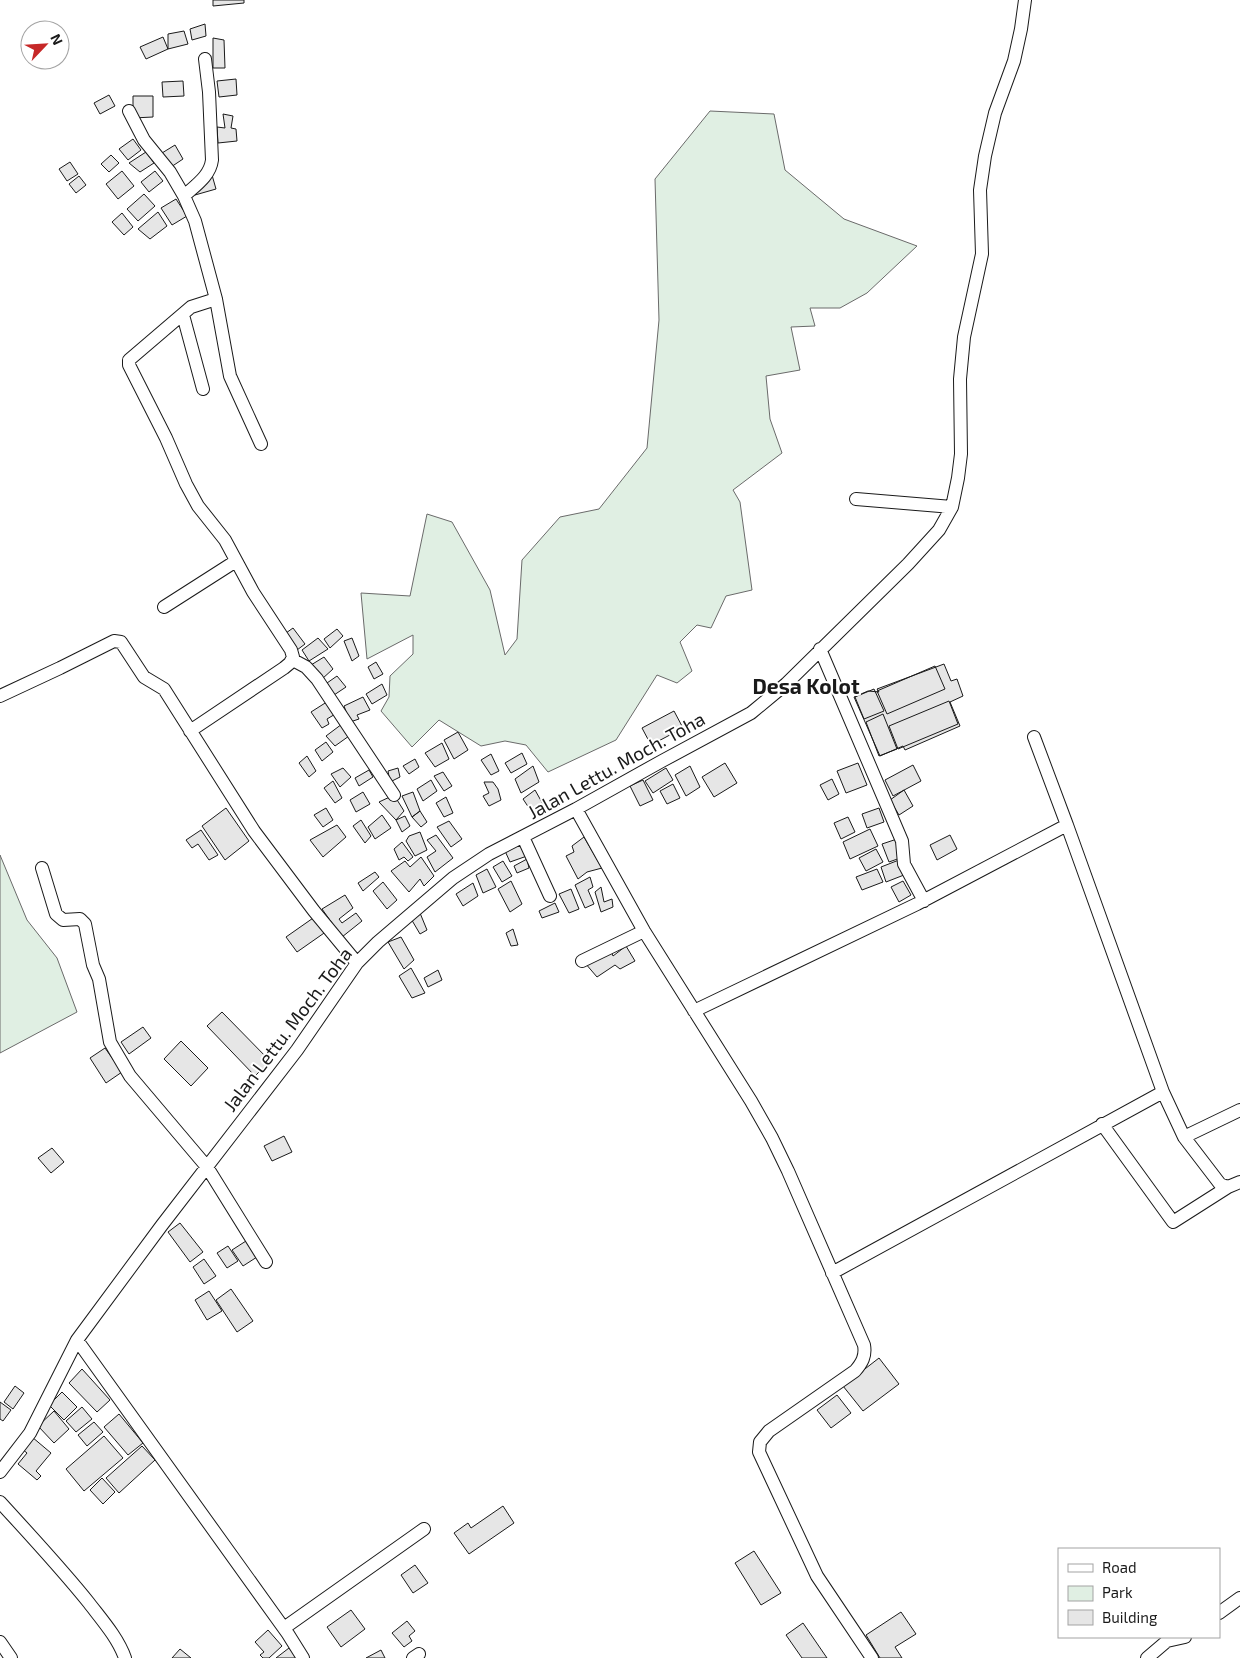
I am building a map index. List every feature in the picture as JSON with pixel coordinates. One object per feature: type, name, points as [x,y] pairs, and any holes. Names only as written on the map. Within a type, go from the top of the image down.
[{"type":"street","name":"Jalan Lettu. Moch. Toha","points":[[0,1472],[30,1433],[77,1340],[297,1050],[357,963],[406,917],[453,878],[489,854],[576,809],[751,712],[786,684],[939,530],[952,508],[961,454],[960,379],[964,337],[982,254],[980,190],[985,156],[995,113],[1016,53],[1024,0]]},
{"type":"street","points":[[184,196],[211,169],[209,92],[205,59]]},
{"type":"street","points":[[129,111],[144,140],[170,172],[184,196],[195,221],[216,300],[230,376],[262,444]]},
{"type":"street","points":[[216,300],[191,307],[134,356],[130,360],[129,365],[198,506],[224,540],[253,592],[291,650],[293,660]]},
{"type":"street","points":[[183,314],[203,389]]},
{"type":"street","points":[[856,499],[952,508]]},
{"type":"street","points":[[164,607],[236,561]]},
{"type":"street","points":[[0,696],[114,641],[121,642],[144,677],[164,689],[254,831],[314,911],[357,963]]},
{"type":"street","points":[[820,649],[902,842],[904,864],[924,900]]},
{"type":"street","points":[[190,731],[293,660]]},
{"type":"street","points":[[293,660],[306,667],[317,678],[394,795]]},
{"type":"street","points":[[1034,737],[1068,825],[1163,1092],[1184,1137],[1220,1184],[1228,1187]]},
{"type":"street","points":[[576,809],[644,931],[751,1101],[772,1138],[864,1345],[865,1352],[862,1363],[855,1371],[768,1431],[760,1442],[759,1452],[817,1576],[872,1658]]},
{"type":"street","points":[[694,1011],[924,900],[1068,825]]},
{"type":"street","points":[[522,837],[550,896]]},
{"type":"street","points":[[42,868],[56,914],[63,920],[80,919],[85,924],[93,965],[99,979],[110,1042],[130,1076],[207,1167],[266,1262]]},
{"type":"street","points":[[582,961],[644,931]]},
{"type":"street","points":[[832,1272],[1163,1092]]},
{"type":"street","points":[[1184,1137],[1240,1110]]},
{"type":"street","points":[[1102,1124],[1173,1222],[1228,1187],[1240,1182]]},
{"type":"street","points":[[77,1340],[284,1628],[303,1658]]},
{"type":"street","points":[[0,1502],[87,1600],[108,1628],[125,1658]]},
{"type":"street","points":[[284,1628],[424,1529]]},
{"type":"street","points":[[1220,1612],[1240,1598]]},
{"type":"street","points":[[1146,1658],[1167,1641],[1180,1638]]},
{"type":"street","points":[[0,1642],[11,1658]]},
{"type":"green space","points":[[710,111],[774,114],[785,170],[844,219],[917,246],[867,293],[840,308],[810,308],[815,326],[791,327],[800,370],[766,376],[770,419],[782,453],[733,490],[740,502],[752,590],[726,596],[711,628],[697,625],[680,642],[692,671],[677,683],[657,675],[616,740],[548,772],[526,745],[505,741],[481,746],[439,720],[412,747],[381,711],[389,697],[390,676],[413,654],[413,635],[367,659],[361,593],[410,596],[427,514],[452,522],[490,590],[505,655],[517,639],[522,560],[560,517],[599,509],[647,448],[659,320],[655,179]]},
{"type":"green space","points":[[0,855],[27,920],[57,958],[77,1012],[0,1053]]},
{"type":"building","points":[[213,0],[244,0],[244,3],[213,6]]},
{"type":"building","points":[[205,24],[206,36],[192,40],[190,29]]},
{"type":"building","points":[[184,31],[188,44],[168,49],[168,34]]},
{"type":"building","points":[[163,37],[168,49],[146,59],[140,47]]},
{"type":"building","points":[[213,38],[224,40],[225,68],[213,68]]},
{"type":"building","points":[[236,79],[237,95],[219,97],[217,81]]},
{"type":"building","points":[[183,81],[184,96],[163,97],[162,82]]},
{"type":"building","points":[[109,95],[115,106],[100,114],[94,103]]},
{"type":"building","points":[[133,96],[153,96],[153,117],[133,118]]},
{"type":"building","points":[[223,114],[233,116],[231,128],[236,129],[237,141],[218,143],[217,127],[225,128]]},
{"type":"building","points":[[133,139],[141,150],[128,160],[119,149]]},
{"type":"building","points":[[175,145],[183,159],[171,167],[162,153]]},
{"type":"building","points":[[146,152],[154,163],[140,172],[129,163]]},
{"type":"building","points":[[111,155],[119,163],[109,172],[101,164]]},
{"type":"building","points":[[70,162],[78,174],[67,181],[59,169]]},
{"type":"building","points":[[122,171],[134,186],[118,199],[106,184]]},
{"type":"building","points":[[155,171],[163,181],[149,192],[141,182]]},
{"type":"building","points":[[212,175],[216,189],[195,195],[191,181]]},
{"type":"building","points":[[79,176],[86,185],[76,193],[69,184]]},
{"type":"building","points":[[144,194],[155,206],[138,221],[127,209]]},
{"type":"building","points":[[176,199],[187,216],[172,225],[161,208]]},
{"type":"building","points":[[158,212],[167,226],[150,239],[138,229]]},
{"type":"building","points":[[122,213],[133,227],[124,235],[112,222]]},
{"type":"building","points":[[293,628],[305,644],[297,650],[286,633]]},
{"type":"building","points":[[337,629],[343,636],[330,648],[324,639]]},
{"type":"building","points":[[318,638],[328,649],[309,661],[302,650]]},
{"type":"building","points":[[352,638],[359,656],[352,661],[344,641]]},
{"type":"building","points":[[324,657],[333,669],[322,679],[311,665]]},
{"type":"building","points":[[376,662],[383,674],[374,679],[368,667]]},
{"type":"building","points":[[944,664],[951,681],[957,679],[963,696],[950,702],[960,726],[905,750],[903,746],[880,756],[854,697],[868,691],[879,692],[877,689]]},
{"type":"building","points":[[935,666],[945,689],[887,714],[877,691]]},
{"type":"building","points":[[337,676],[346,687],[334,695],[327,683]]},
{"type":"building","points":[[382,684],[387,695],[372,704],[366,694]]},
{"type":"building","points":[[874,689],[884,711],[864,719],[855,697]]},
{"type":"building","points":[[363,697],[370,710],[357,715],[359,719],[350,722],[344,706]]},
{"type":"building","points":[[333,698],[342,710],[327,719],[329,724],[322,728],[311,712]]},
{"type":"building","points":[[949,701],[958,724],[898,749],[889,726]]},
{"type":"building","points":[[674,711],[683,728],[651,745],[642,728]]},
{"type":"building","points":[[883,714],[897,749],[879,756],[866,722]]},
{"type":"building","points":[[342,724],[349,736],[335,746],[326,736]]},
{"type":"building","points":[[458,732],[468,750],[454,759],[444,740]]},
{"type":"building","points":[[326,742],[333,752],[322,761],[315,750]]},
{"type":"building","points":[[442,743],[449,759],[435,767],[425,753]]},
{"type":"building","points":[[522,753],[527,764],[511,773],[505,763]]},
{"type":"building","points":[[491,754],[499,771],[491,775],[481,760]]},
{"type":"building","points":[[307,756],[316,771],[309,777],[299,763]]},
{"type":"building","points":[[415,759],[419,767],[409,774],[403,766]]},
{"type":"building","points":[[725,763],[737,783],[714,797],[702,777]]},
{"type":"building","points":[[858,763],[867,785],[846,793],[837,771]]},
{"type":"building","points":[[913,765],[921,781],[893,796],[885,780]]},
{"type":"building","points":[[533,766],[539,782],[521,793],[515,779]]},
{"type":"building","points":[[690,766],[700,787],[686,796],[675,775]]},
{"type":"building","points":[[343,768],[351,777],[340,787],[331,774]]},
{"type":"building","points":[[398,768],[400,777],[390,782],[388,771]]},
{"type":"building","points":[[666,768],[673,780],[653,793],[645,781]]},
{"type":"building","points":[[369,770],[373,777],[359,786],[355,778]]},
{"type":"building","points":[[443,772],[452,786],[444,791],[434,776]]},
{"type":"building","points":[[832,779],[839,794],[828,800],[820,785]]},
{"type":"building","points":[[431,780],[437,791],[423,801],[417,789]]},
{"type":"building","points":[[643,780],[653,800],[640,806],[630,786]]},
{"type":"building","points":[[333,781],[342,798],[335,803],[324,788]]},
{"type":"building","points":[[484,782],[493,782],[498,789],[501,800],[489,806],[483,796],[489,793]]},
{"type":"building","points":[[673,784],[680,798],[667,804],[660,791]]},
{"type":"building","points":[[535,790],[544,806],[533,814],[523,799]]},
{"type":"building","points":[[904,790],[913,806],[899,815],[890,800]]},
{"type":"building","points":[[363,792],[370,804],[356,812],[350,800]]},
{"type":"building","points":[[413,792],[420,811],[412,817],[402,796]]},
{"type":"building","points":[[394,795],[404,811],[396,820],[379,802]]},
{"type":"building","points":[[446,797],[453,813],[444,817],[436,803]]},
{"type":"building","points":[[226,808],[249,841],[225,860],[202,826]]},
{"type":"building","points":[[326,808],[333,820],[323,827],[314,815]]},
{"type":"building","points":[[879,808],[884,822],[867,828],[862,814]]},
{"type":"building","points":[[420,811],[427,822],[421,827],[412,817]]},
{"type":"building","points":[[382,815],[391,828],[375,839],[368,827]]},
{"type":"building","points":[[405,816],[410,826],[402,832],[396,820]]},
{"type":"building","points":[[848,817],[855,832],[841,839],[834,823]]},
{"type":"building","points":[[361,820],[371,836],[365,843],[353,826]]},
{"type":"building","points":[[449,821],[462,839],[451,847],[437,827]]},
{"type":"building","points":[[337,825],[346,837],[323,857],[310,840]]},
{"type":"building","points":[[870,829],[878,846],[850,859],[843,842]]},
{"type":"building","points":[[201,830],[218,855],[209,860],[198,844],[192,848],[186,840]]},
{"type":"building","points":[[420,832],[427,850],[415,856],[406,841],[409,836]]},
{"type":"building","points":[[436,835],[453,858],[435,872],[427,857],[436,851],[427,840]]},
{"type":"building","points":[[950,835],[957,849],[937,860],[930,845]]},
{"type":"building","points":[[584,837],[602,868],[587,872],[578,879],[566,856],[574,852],[572,846]]},
{"type":"building","points":[[897,839],[903,857],[889,862],[882,844]]},
{"type":"building","points":[[402,842],[413,857],[408,861],[404,857],[399,860],[394,849]]},
{"type":"building","points":[[522,842],[527,856],[510,862],[505,851]]},
{"type":"building","points":[[876,849],[883,862],[866,871],[859,858]]},
{"type":"building","points":[[421,857],[434,876],[424,886],[420,879],[409,892],[391,871],[405,861],[410,867]]},
{"type":"building","points":[[527,859],[529,868],[517,873],[514,866]]},
{"type":"building","points":[[899,860],[904,875],[886,882],[881,867]]},
{"type":"building","points":[[503,861],[512,876],[502,882],[493,867]]},
{"type":"building","points":[[487,869],[496,887],[483,893],[476,875]]},
{"type":"building","points":[[877,869],[883,882],[862,890],[856,877]]},
{"type":"building","points":[[375,872],[379,877],[363,891],[358,883]]},
{"type":"building","points":[[590,877],[593,887],[588,890],[594,904],[585,908],[575,885]]},
{"type":"building","points":[[511,881],[522,904],[510,912],[498,889]]},
{"type":"building","points":[[903,881],[911,895],[899,902],[891,887]]},
{"type":"building","points":[[383,882],[397,900],[387,909],[373,891]]},
{"type":"building","points":[[473,883],[478,896],[463,906],[456,894]]},
{"type":"building","points":[[601,887],[604,902],[612,899],[613,907],[601,912],[595,892]]},
{"type":"building","points":[[571,889],[579,909],[569,913],[559,894]]},
{"type":"building","points":[[345,895],[353,908],[339,919],[342,923],[356,913],[362,921],[342,937],[322,909]]},
{"type":"building","points":[[555,903],[559,912],[542,918],[539,911]]},
{"type":"building","points":[[420,913],[427,930],[420,934],[410,917]]},
{"type":"building","points":[[316,916],[327,931],[297,952],[286,937]]},
{"type":"building","points":[[513,929],[518,945],[511,946],[506,933]]},
{"type":"building","points":[[401,937],[414,960],[404,969],[388,942]]},
{"type":"building","points":[[626,946],[635,961],[620,969],[615,965],[597,977],[585,963],[611,951],[613,956]]},
{"type":"building","points":[[411,968],[425,993],[412,998],[399,976]]},
{"type":"building","points":[[438,970],[442,980],[428,987],[424,978]]},
{"type":"building","points":[[222,1012],[270,1061],[255,1076],[207,1026]]},
{"type":"building","points":[[143,1027],[151,1038],[129,1054],[121,1042]]},
{"type":"building","points":[[181,1041],[208,1068],[191,1086],[164,1059]]},
{"type":"building","points":[[105,1048],[122,1072],[106,1083],[90,1058]]},
{"type":"building","points":[[284,1136],[292,1152],[272,1161],[264,1146]]},
{"type":"building","points":[[52,1148],[64,1162],[51,1173],[38,1158]]},
{"type":"building","points":[[180,1223],[203,1252],[190,1262],[168,1232]]},
{"type":"building","points":[[246,1241],[257,1257],[243,1266],[232,1250]]},
{"type":"building","points":[[228,1246],[238,1261],[227,1268],[217,1253]]},
{"type":"building","points":[[204,1259],[216,1276],[204,1284],[193,1267]]},
{"type":"building","points":[[231,1289],[253,1321],[237,1332],[216,1300]]},
{"type":"building","points":[[209,1291],[222,1311],[207,1320],[195,1300]]},
{"type":"building","points":[[879,1358],[899,1384],[863,1411],[843,1386]]},
{"type":"building","points":[[82,1369],[110,1400],[97,1412],[69,1383]]},
{"type":"building","points":[[15,1386],[24,1393],[13,1409],[4,1402]]},
{"type":"building","points":[[62,1392],[77,1407],[64,1420],[49,1405]]},
{"type":"building","points":[[837,1395],[851,1413],[831,1428],[817,1410]]},
{"type":"building","points":[[0,1402],[11,1410],[3,1421],[0,1419]]},
{"type":"building","points":[[82,1407],[92,1419],[76,1432],[66,1421]]},
{"type":"building","points":[[54,1411],[69,1429],[54,1443],[38,1426]]},
{"type":"building","points":[[119,1414],[143,1443],[128,1455],[104,1427]]},
{"type":"building","points":[[94,1422],[103,1432],[87,1446],[78,1435]]},
{"type":"building","points":[[104,1436],[123,1458],[84,1491],[66,1469]]},
{"type":"building","points":[[32,1437],[51,1453],[36,1471],[41,1476],[37,1480],[18,1464],[27,1453],[22,1449]]},
{"type":"building","points":[[142,1446],[155,1460],[119,1493],[106,1478]]},
{"type":"building","points":[[102,1478],[115,1492],[103,1504],[90,1490]]},
{"type":"building","points":[[503,1506],[514,1523],[469,1554],[454,1533],[468,1523],[471,1528]]},
{"type":"building","points":[[754,1551],[781,1593],[761,1605],[735,1563]]},
{"type":"building","points":[[415,1565],[428,1583],[413,1593],[401,1575]]},
{"type":"building","points":[[351,1610],[365,1629],[341,1647],[327,1627]]},
{"type":"building","points":[[901,1612],[916,1634],[895,1647],[902,1658],[880,1658],[866,1635]]},
{"type":"building","points":[[407,1621],[415,1631],[409,1636],[412,1641],[404,1647],[392,1633]]},
{"type":"building","points":[[803,1623],[827,1658],[802,1658],[786,1635]]},
{"type":"building","points":[[268,1630],[282,1646],[269,1658],[263,1658],[260,1655],[264,1652],[255,1642]]},
{"type":"building","points":[[289,1648],[297,1658],[276,1658]]},
{"type":"building","points":[[180,1649],[191,1658],[172,1658]]},
{"type":"building","points":[[381,1650],[385,1658],[366,1658]]},
{"type":"district","name":"Desa Kolot","points":[[806,685]]}]
